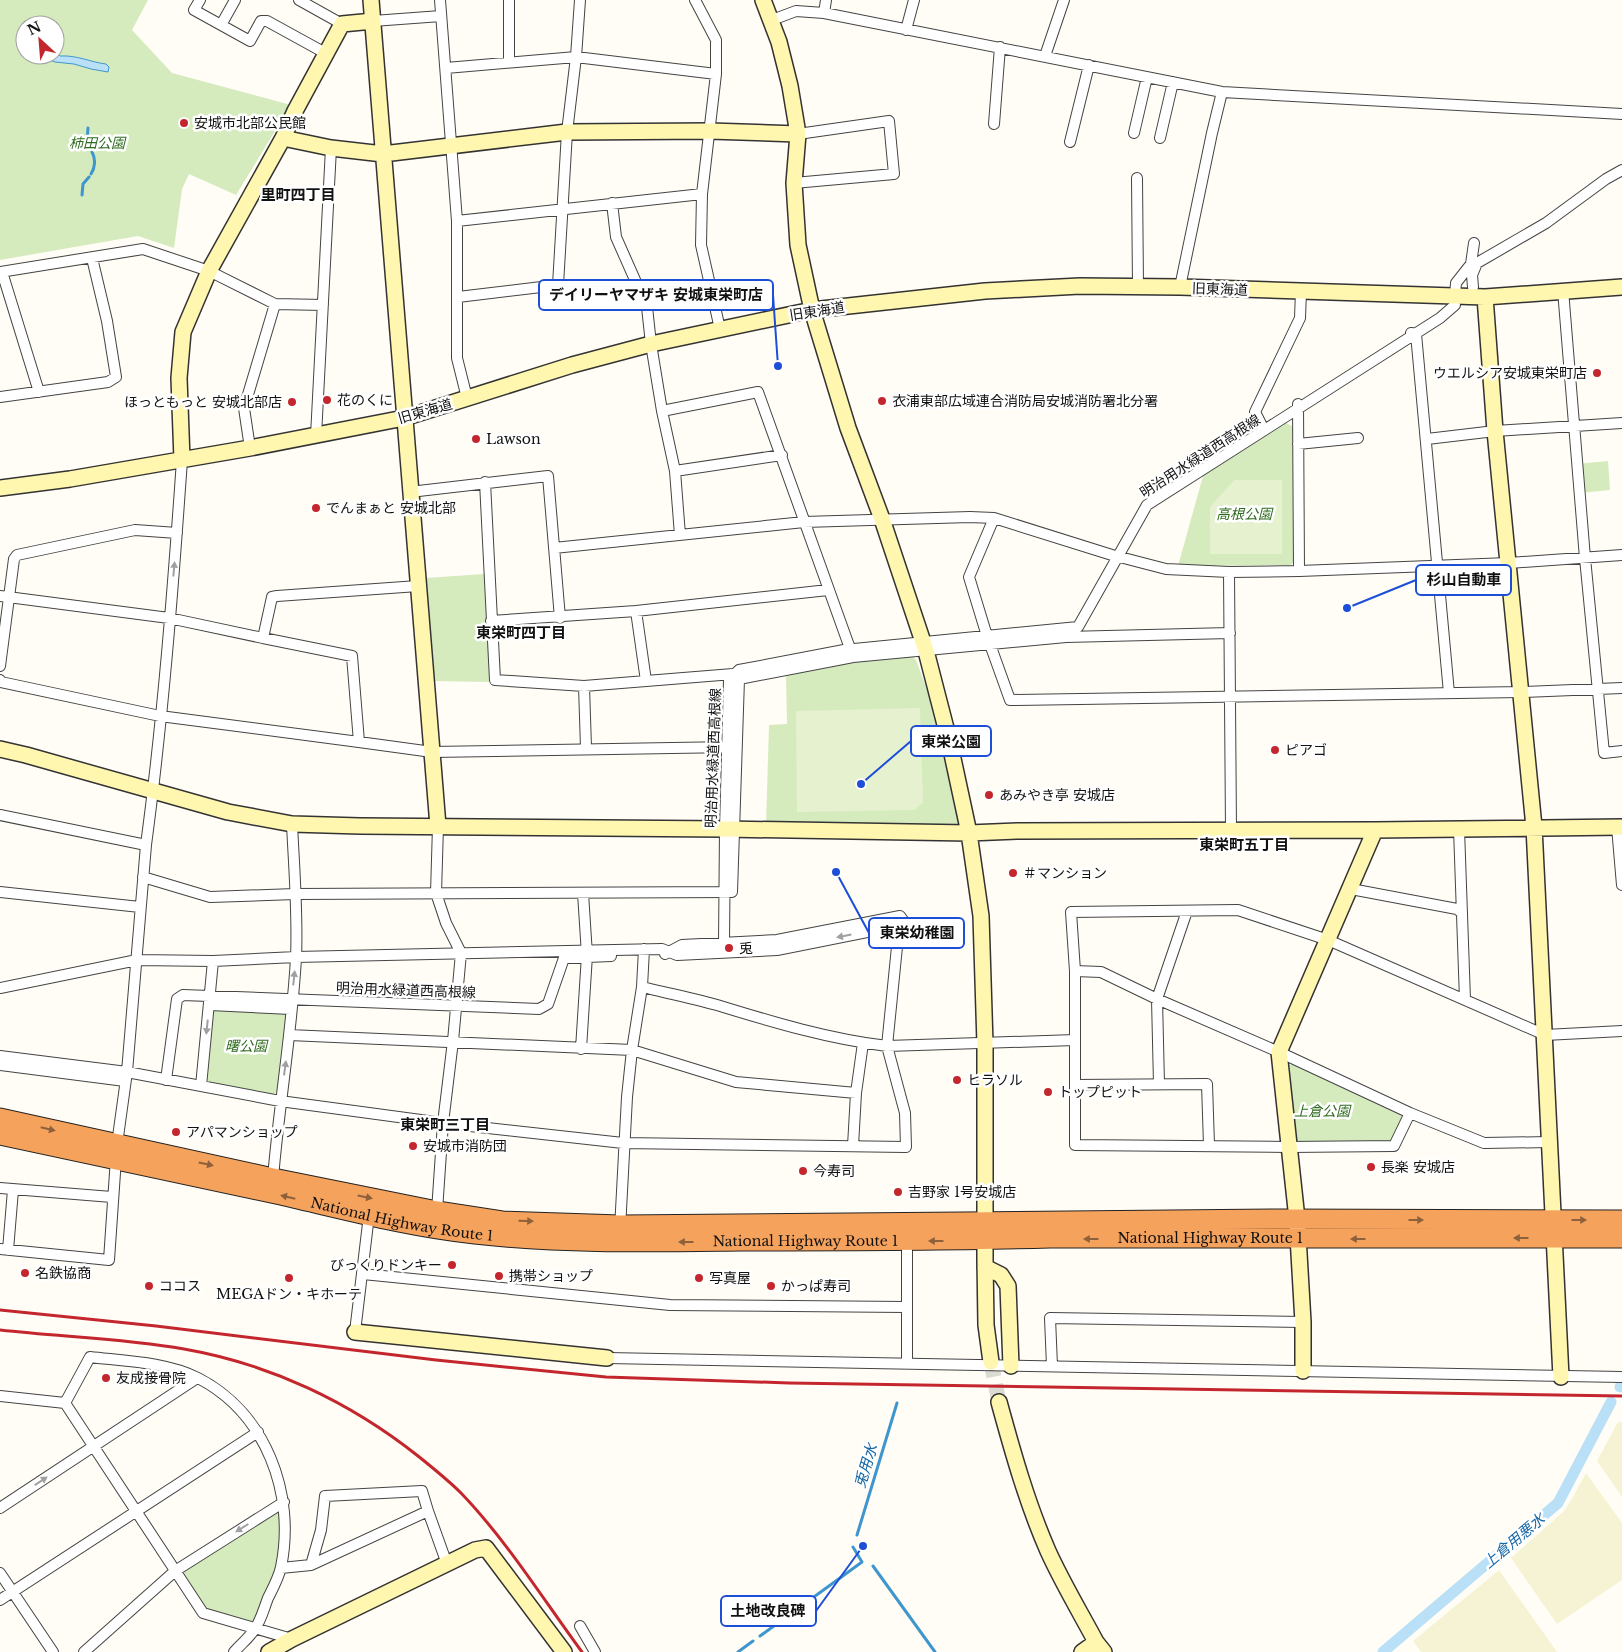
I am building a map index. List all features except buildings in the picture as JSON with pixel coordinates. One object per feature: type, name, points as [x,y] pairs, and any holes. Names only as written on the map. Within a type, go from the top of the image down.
[{"type":"highway","name":"National Highway Route 1","points":[[0,1118],[116,1151],[369,1216],[473,1234],[554,1240],[619,1233],[985,1232],[1297,1219],[1553,1229],[1622,1238]]},
{"type":"highway","name":"National Highway Route 1","points":[[0,1135],[116,1151],[273,1178],[437,1211],[502,1221],[619,1233],[907,1241],[985,1232],[1050,1238],[1299,1239],[1553,1229],[1622,1220]]},
{"type":"street","points":[[200,0],[194,10],[250,41],[261,21],[267,21],[327,54]]},
{"type":"street","points":[[221,25],[235,0]]},
{"type":"street","points":[[299,0],[342,24],[441,16]]},
{"type":"street","points":[[371,0],[438,826],[436,893],[446,923],[461,953],[453,1041],[442,1123],[437,1211]]},
{"type":"street","points":[[440,0],[457,221],[457,358],[467,398]]},
{"type":"street","points":[[509,0],[509,62]]},
{"type":"street","points":[[458,296],[558,285],[567,132],[576,57],[580,0]]},
{"type":"street","points":[[695,0],[716,40],[716,74],[702,194],[701,244],[720,328]]},
{"type":"street","points":[[763,0],[779,42],[790,86],[798,134],[794,183],[798,245],[812,310],[848,428],[882,519],[924,646],[949,740],[970,833],[981,916],[985,1044],[986,1325],[991,1362]]},
{"type":"street","points":[[824,13],[826,0]]},
{"type":"street","points":[[906,30],[914,0]]},
{"type":"street","points":[[1045,56],[1064,0]]},
{"type":"street","points":[[772,20],[796,11],[824,13],[1222,92],[1622,114]]},
{"type":"street","points":[[13,1190],[4,1250],[109,1260],[116,1151],[126,1077],[140,907],[177,533],[182,460],[179,378],[183,332],[209,271],[283,138],[295,110],[342,24]]},
{"type":"street","points":[[994,124],[1000,47]]},
{"type":"street","points":[[446,68],[576,57],[716,74]]},
{"type":"street","points":[[1070,142],[1089,65]]},
{"type":"street","points":[[1134,133],[1147,77]]},
{"type":"street","points":[[1160,138],[1173,82]]},
{"type":"street","points":[[1180,287],[1222,92]]},
{"type":"street","points":[[283,138],[331,148],[383,154],[567,132],[710,131],[798,134],[889,121],[894,174],[794,183]]},
{"type":"street","points":[[316,436],[331,148]]},
{"type":"street","points":[[1473,287],[1472,275],[1478,263],[1546,223],[1606,179],[1622,170]]},
{"type":"street","points":[[1137,178],[1138,287]]},
{"type":"street","points":[[457,221],[702,194]]},
{"type":"street","points":[[612,203],[616,237],[647,307],[662,411],[675,471],[680,535]]},
{"type":"street","points":[[1068,632],[1115,556],[1142,501],[1262,426],[1298,406],[1412,332],[1416,334],[1440,318],[1455,300],[1456,283],[1471,264],[1474,243]]},
{"type":"street","points":[[39,392],[1,272],[143,249],[209,271],[275,304],[323,305]]},
{"type":"street","points":[[0,397],[108,382],[116,377],[107,321],[92,258]]},
{"type":"street","name":"旧東海道","points":[[0,488],[70,479],[182,460],[404,418],[572,365],[651,344],[812,310],[985,291],[1080,286],[1301,291],[1455,300],[1563,290],[1622,287]]},
{"type":"street","points":[[1563,290],[1585,558],[1604,753],[1622,752]]},
{"type":"street","points":[[1262,426],[1255,412],[1300,318],[1301,291]]},
{"type":"street","points":[[1485,297],[1534,827],[1562,1377]]},
{"type":"street","points":[[250,448],[244,408],[275,304]]},
{"type":"street","points":[[1416,334],[1449,693]]},
{"type":"street","points":[[662,411],[758,392],[851,653]]},
{"type":"street","points":[[1298,406],[1299,571]]},
{"type":"street","name":"明治用水緑道西高根線","points":[[1115,556],[1147,505],[1298,406]]},
{"type":"street","points":[[1427,439],[1496,431],[1622,423]]},
{"type":"street","points":[[1298,444],[1358,438]]},
{"type":"street","points":[[675,471],[782,455]]},
{"type":"street","points":[[410,492],[548,476],[560,618]]},
{"type":"street","points":[[485,482],[495,680],[584,686],[733,674],[736,677]]},
{"type":"street","points":[[554,548],[804,522],[970,517],[994,518],[1115,556],[1166,569],[1229,572],[1299,571],[1509,563],[1622,555]]},
{"type":"street","points":[[994,518],[969,577],[1010,700],[1521,692],[1622,688]]},
{"type":"street","points":[[0,666],[4,596],[14,559],[17,555],[136,530],[177,533]]},
{"type":"street","points":[[1229,572],[1231,830]]},
{"type":"street","points":[[263,638],[272,598],[276,596],[418,586]]},
{"type":"street","points":[[492,621],[636,612],[828,590]]},
{"type":"street","points":[[4,596],[169,618],[352,656],[359,742]]},
{"type":"street","points":[[636,612],[646,681]]},
{"type":"street","name":"明治用水緑道西高根線","points":[[210,1001],[539,1009],[548,1004],[564,958],[586,954],[644,952],[665,954],[682,945],[724,943],[724,892],[729,829],[732,747],[729,680],[736,677],[740,670],[851,653],[1068,632],[1230,633]]},
{"type":"street","points":[[0,680],[2,682],[160,716],[432,752],[732,747]]},
{"type":"street","points":[[584,686],[586,748]]},
{"type":"street","points":[[0,749],[228,812],[292,824],[970,833],[1017,831],[1620,827],[1622,885]]},
{"type":"street","points":[[0,818],[146,845]]},
{"type":"street","points":[[273,1178],[296,957],[292,824]]},
{"type":"street","points":[[1459,829],[1466,1000]]},
{"type":"street","points":[[1303,1371],[1299,1239],[1279,1052],[1375,830]]},
{"type":"street","points":[[143,877],[210,897],[295,894],[724,892]]},
{"type":"street","points":[[1351,889],[1456,909],[1462,913]]},
{"type":"street","points":[[0,892],[140,907]]},
{"type":"street","points":[[581,1049],[586,954],[583,892]]},
{"type":"street","points":[[1410,1113],[1394,1146],[1075,1145],[1076,1085],[1072,912],[1238,910],[1328,940],[1545,1035],[1622,1031]]},
{"type":"street","points":[[1159,1084],[1157,999],[1187,911]]},
{"type":"street","points":[[724,943],[777,940],[900,916],[905,923]]},
{"type":"street","points":[[0,1064],[166,1080],[280,1101],[442,1123],[623,1143],[906,1147],[905,1113],[887,1046],[898,937],[892,927],[777,950],[677,955],[670,952]]},
{"type":"street","points":[[619,1233],[623,1143],[632,1050],[642,987],[644,952]]},
{"type":"street","points":[[0,988],[137,960],[214,961],[461,953],[586,954]]},
{"type":"street","points":[[201,1086],[214,961]]},
{"type":"street","points":[[1074,971],[1101,972],[1410,1113],[1484,1144],[1550,1142]]},
{"type":"street","points":[[642,987],[715,1005],[761,1019],[863,1043],[887,1046],[1075,1040]]},
{"type":"street","points":[[166,1080],[177,999],[183,995],[210,1001]]},
{"type":"street","points":[[289,1035],[632,1050],[736,1082],[856,1093]]},
{"type":"street","points":[[853,1146],[856,1093],[863,1043]]},
{"type":"street","points":[[0,1056],[126,1077]]},
{"type":"street","points":[[1076,1085],[1207,1084],[1209,1146]]},
{"type":"street","points":[[0,1188],[112,1197]]},
{"type":"street","points":[[369,1216],[355,1332],[607,1358],[1622,1377]]},
{"type":"street","points":[[906,1364],[907,1241]]},
{"type":"street","points":[[985,1267],[1001,1275],[1008,1286],[1011,1366]]},
{"type":"street","points":[[362,1274],[670,1305],[906,1307]]},
{"type":"street","points":[[1052,1366],[1050,1318],[1303,1322]]},
{"type":"street","points":[[65,1404],[90,1357],[143,1364],[172,1369],[197,1378],[229,1399],[258,1432],[275,1466],[284,1502],[286,1533],[281,1568],[255,1629],[234,1652]]},
{"type":"street","points":[[0,1508],[197,1378]]},
{"type":"street","points":[[0,1396],[65,1404],[203,1614],[292,1639]]},
{"type":"street","points":[[999,1402],[1014,1459],[1031,1510],[1048,1552],[1100,1647],[1082,1652]]},
{"type":"street","points":[[0,1600],[258,1432]]},
{"type":"street","points":[[311,1566],[321,1530],[324,1496],[422,1491],[447,1564]]},
{"type":"street","points":[[84,1652],[175,1571],[284,1502]]},
{"type":"street","points":[[281,1568],[311,1566],[428,1511]]},
{"type":"street","points":[[270,1652],[292,1639],[475,1550],[486,1548],[564,1652]]},
{"type":"street","points":[[0,1573],[53,1652]]},
{"type":"street","points":[[580,1626],[595,1652]]},
{"type":"shaded area","points":[[1618,1422],[1622,1422],[1622,1497],[1597,1461]]},
{"type":"shaded area","points":[[1586,1473],[1622,1523],[1622,1580],[1557,1624],[1511,1558],[1564,1511]]},
{"type":"shaded area","points":[[1499,1570],[1557,1652],[1421,1652],[1413,1641]]},
{"type":"green space","name":"柿田公園","points":[[0,0],[148,0],[132,30],[172,73],[291,105],[236,195],[189,174],[182,189],[174,248],[138,236],[0,260]]},
{"type":"green space","name":"高根公園","points":[[1286,423],[1294,427],[1295,560],[1291,565],[1178,566],[1203,476]]},
{"type":"green space","points":[[1608,461],[1610,490],[1580,493],[1577,464]]},
{"type":"green space","points":[[1234,480],[1282,480],[1282,554],[1210,554],[1210,507]]},
{"type":"green space","points":[[484,574],[492,682],[433,681],[426,578]]},
{"type":"green space","points":[[913,657],[916,660],[946,742],[965,829],[766,825],[769,725],[787,724],[786,674],[852,661]]},
{"type":"green space","points":[[920,708],[923,803],[914,810],[797,812],[796,711]]},
{"type":"green space","name":"曙公園","points":[[217,1007],[282,1010],[286,1015],[277,1091],[274,1094],[209,1082],[206,1078],[214,1011]]},
{"type":"green space","name":"上倉公園","points":[[1293,1063],[1401,1112],[1403,1117],[1393,1139],[1389,1142],[1299,1142],[1293,1138],[1286,1068]]},
{"type":"green space","points":[[275,1510],[280,1513],[279,1556],[255,1619],[250,1622],[205,1608],[182,1574],[184,1568]]},
{"type":"water","points":[[65,56],[106,64],[109,67],[108,72],[65,63]]},
{"type":"waterway","points":[[88,128],[87,141],[89,145]]},
{"type":"waterway","points":[[91,174],[95,163],[92,152]]},
{"type":"waterway","points":[[82,195],[83,184],[89,177]]},
{"type":"waterway","name":"上倉用悪水","points":[[1620,1387],[1622,1382]]},
{"type":"waterway","name":"上倉用悪水","points":[[1383,1652],[1558,1503],[1611,1402]]},
{"type":"waterway","name":"兎用水","points":[[857,1535],[897,1403]]},
{"type":"waterway","name":"兎用水","points":[[760,1636],[862,1562],[853,1547]]},
{"type":"waterway","points":[[873,1566],[935,1652]]},
{"type":"waterway","name":"兎用水","points":[[738,1652],[753,1641]]},
{"type":"tunnel","points":[[991,1362],[999,1402]]},
{"type":"railway","points":[[0,1310],[156,1326],[436,1360],[606,1377],[789,1383],[1622,1396]]},
{"type":"railway","points":[[0,1330],[138,1342],[184,1349],[247,1364],[278,1375],[337,1402],[418,1456],[461,1493],[509,1550],[582,1652]]},
{"type":"place","name":"安城市北部公民館","points":[[184,123]]},
{"type":"place","name":"デイリーヤマザキ 安城東栄町店","points":[[778,366]]},
{"type":"place","name":"ウエルシア安城東栄町店","points":[[1597,373]]},
{"type":"place","name":"花のくに","points":[[327,400]]},
{"type":"place","name":"衣浦東部広域連合消防局安城消防署北分署","points":[[882,401]]},
{"type":"place","name":"ほっともっと 安城北部店","points":[[292,402]]},
{"type":"place","name":"Lawson","points":[[476,439]]},
{"type":"place","name":"でんまぁと 安城北部","points":[[316,508]]},
{"type":"place","name":"杉山自動車","points":[[1347,608]]},
{"type":"place","name":"ピアゴ","points":[[1275,750]]},
{"type":"place","name":"東栄公園","points":[[861,784]]},
{"type":"place","name":"あみやき亭 安城店","points":[[989,795]]},
{"type":"place","name":"東栄幼稚園","points":[[836,872]]},
{"type":"place","name":"＃マンション","points":[[1013,873]]},
{"type":"place","name":"兎","points":[[729,948]]},
{"type":"place","name":"ヒラソル","points":[[957,1080]]},
{"type":"place","name":"トップピット","points":[[1048,1092]]},
{"type":"place","name":"アパマンショップ","points":[[176,1132]]},
{"type":"place","name":"安城市消防団","points":[[413,1146]]},
{"type":"place","name":"長楽 安城店","points":[[1371,1167]]},
{"type":"place","name":"今寿司","points":[[803,1171]]},
{"type":"place","name":"吉野家 1号安城店","points":[[898,1192]]},
{"type":"place","name":"びっくりドンキー","points":[[452,1265]]},
{"type":"place","name":"名鉄協商","points":[[25,1273]]},
{"type":"place","name":"携帯ショップ","points":[[499,1276]]},
{"type":"place","name":"MEGAドン・キホーテ","points":[[289,1278]]},
{"type":"place","name":"写真屋","points":[[699,1278]]},
{"type":"place","name":"ココス","points":[[149,1286]]},
{"type":"place","name":"かっぱ寿司","points":[[771,1286]]},
{"type":"place","name":"友成接骨院","points":[[106,1378]]},
{"type":"place","name":"土地改良碑","points":[[863,1546]]},
{"type":"district","name":"里町四丁目","points":[[298,195]]},
{"type":"district","name":"東栄町四丁目","points":[[521,633]]},
{"type":"district","name":"東栄町五丁目","points":[[1244,845]]},
{"type":"district","name":"東栄町三丁目","points":[[445,1125]]}]
